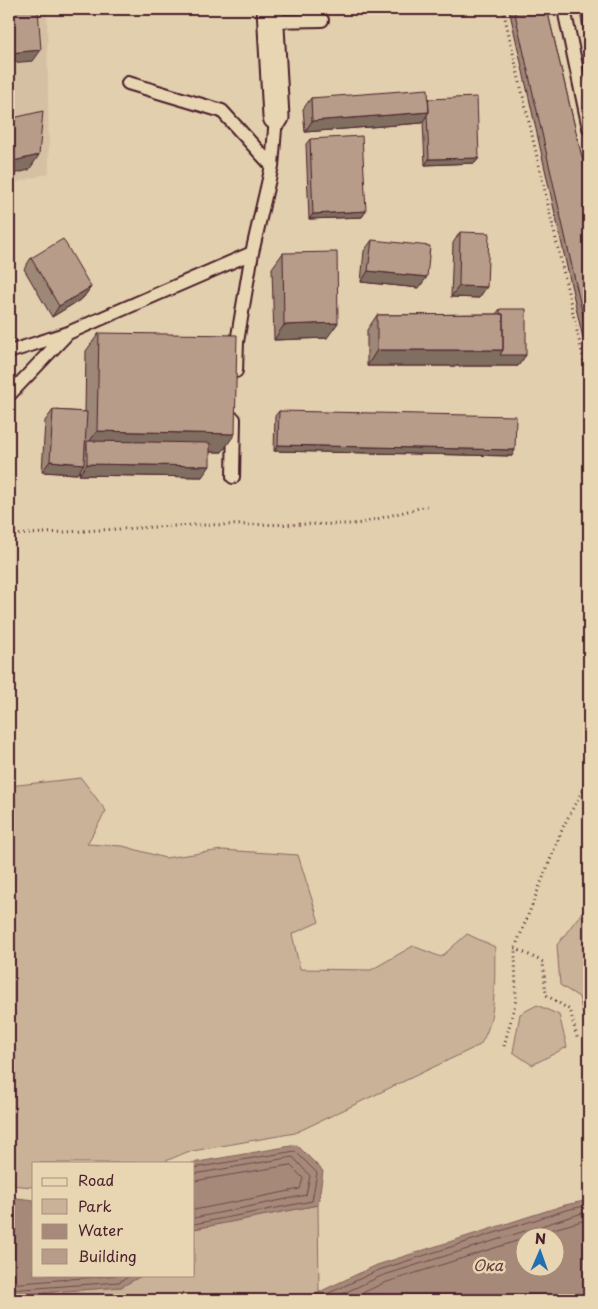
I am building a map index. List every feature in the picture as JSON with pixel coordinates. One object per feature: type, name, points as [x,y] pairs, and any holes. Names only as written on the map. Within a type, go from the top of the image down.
[{"type":"street","points":[[271,15],[276,117]]},
{"type":"lane","points":[[564,9],[589,128]]},
{"type":"lane","points":[[271,15],[322,20]]},
{"type":"lane","points":[[128,83],[222,112],[272,166]]},
{"type":"lane","points":[[235,388],[237,342],[252,253],[272,166],[276,117]]},
{"type":"lane","points":[[9,352],[68,334],[252,253]]},
{"type":"lane","points":[[9,395],[68,334]]},
{"type":"lane","points":[[233,477],[234,407]]},
{"type":"path","points":[[502,9],[589,384]]},
{"type":"path","points":[[9,535],[192,525],[357,524],[427,506]]},
{"type":"path","points":[[504,1046],[516,1000],[515,948],[564,825],[589,778]]},
{"type":"path","points":[[515,948],[542,962],[546,996],[570,1010],[578,1041]]},
{"type":"shaded area","points":[[9,9],[47,9],[49,173],[9,185]]},
{"type":"green space","points":[[81,778],[106,811],[87,844],[123,846],[165,858],[222,850],[298,855],[319,922],[292,934],[300,969],[371,970],[413,946],[441,957],[467,934],[495,947],[494,997],[490,1023],[486,1034],[480,1045],[295,1133],[187,1152],[163,1162],[32,1162],[32,1187],[9,1185],[9,786]]},
{"type":"green space","points":[[589,903],[588,1035],[579,997],[560,985],[557,945]]},
{"type":"green space","points":[[537,1005],[559,1015],[567,1047],[532,1065],[513,1052],[520,1014]]},
{"type":"green space","points":[[318,1205],[319,1292],[302,1300],[9,1300],[9,1295],[121,1287],[141,1276],[195,1276],[195,1229]]},
{"type":"water","points":[[297,1145],[323,1171],[318,1205],[195,1229],[195,1162]]},
{"type":"water","points":[[9,1197],[32,1200],[32,1276],[141,1276],[121,1287],[9,1295]]},
{"type":"water","name":"Ока","points":[[589,1200],[589,1300],[302,1300],[377,1265],[565,1205]]},
{"type":"building","points":[[9,9],[38,9],[41,50],[9,53]]},
{"type":"building","points":[[514,9],[547,9],[589,187],[589,342]]},
{"type":"building","points":[[584,9],[589,9],[589,31]]},
{"type":"building","points":[[428,89],[429,112],[312,121],[311,98]]},
{"type":"building","points":[[477,97],[479,158],[429,159],[428,99]]},
{"type":"building","points":[[43,111],[39,155],[9,162],[9,119]]},
{"type":"building","points":[[362,136],[366,211],[313,214],[310,139]]},
{"type":"building","points":[[460,232],[489,233],[487,287],[459,286]]},
{"type":"building","points":[[63,239],[91,287],[59,306],[31,258]]},
{"type":"building","points":[[372,240],[430,246],[427,277],[368,271]]},
{"type":"building","points":[[337,252],[338,323],[284,325],[283,253]]},
{"type":"building","points":[[500,309],[526,309],[526,355],[500,355],[503,350],[503,314],[500,314]]},
{"type":"building","points":[[503,314],[503,350],[377,350],[377,315]]},
{"type":"building","points":[[99,333],[237,335],[235,434],[97,431]]},
{"type":"building","points":[[53,410],[87,412],[84,464],[50,461]]},
{"type":"building","points":[[279,411],[516,416],[515,450],[278,445]]},
{"type":"building","points":[[87,441],[210,443],[210,466],[87,464]]}]
